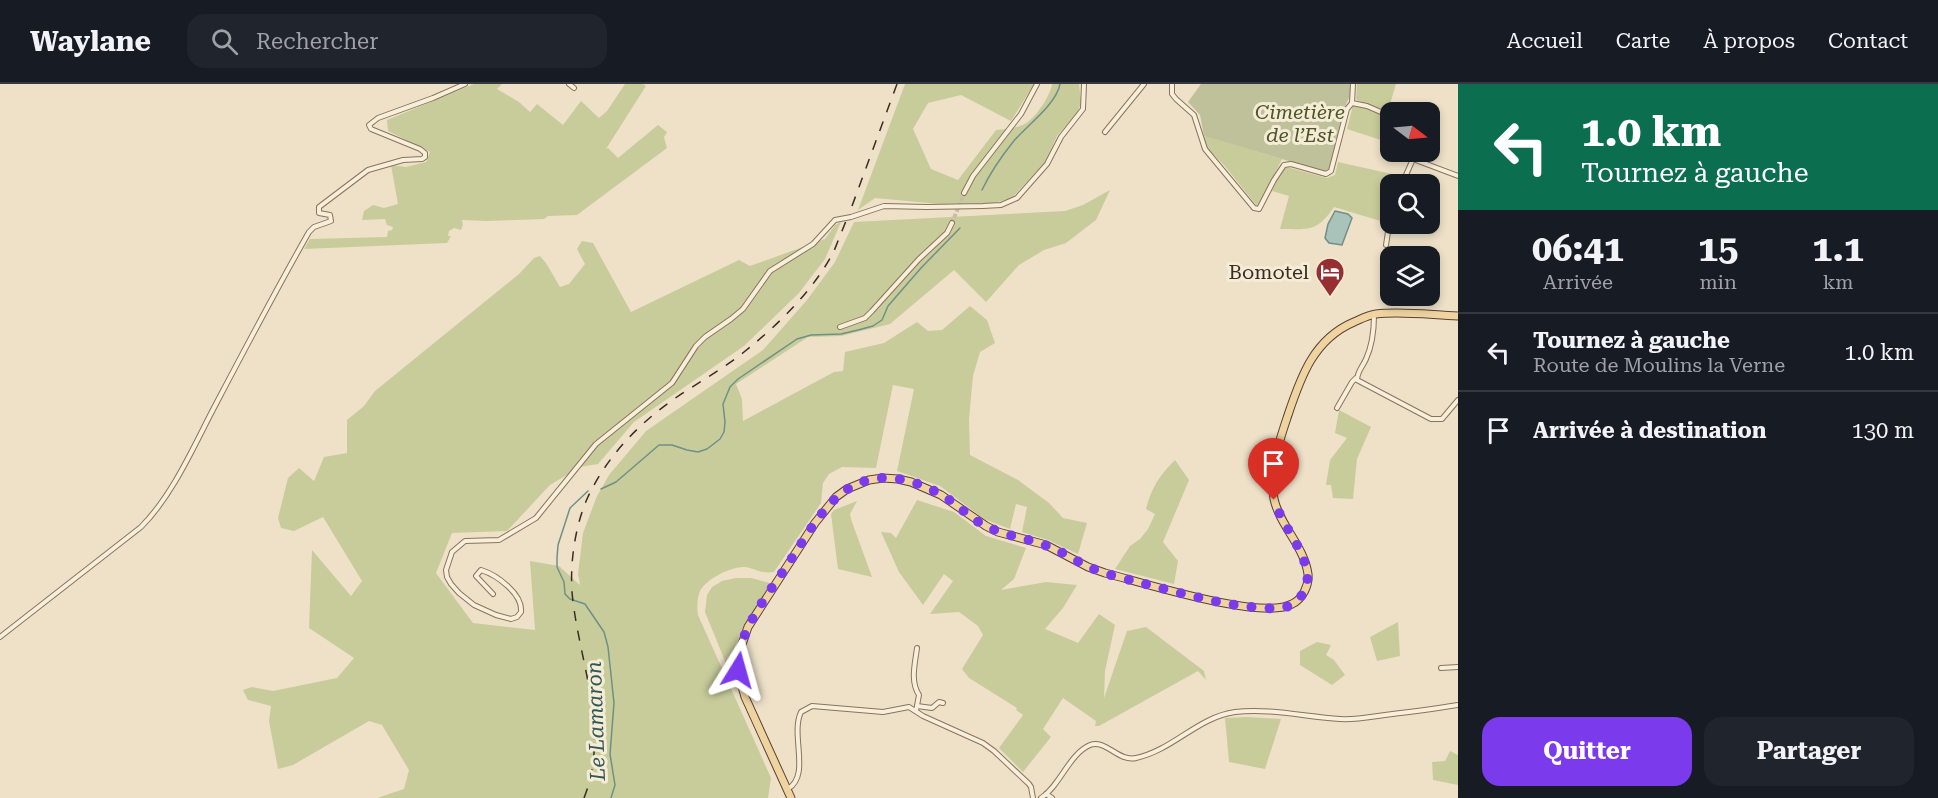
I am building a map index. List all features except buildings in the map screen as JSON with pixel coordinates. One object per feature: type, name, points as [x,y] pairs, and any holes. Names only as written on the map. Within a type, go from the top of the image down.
[{"type":"main road","points":[[791,798],[745,697],[739,676],[739,653],[748,627],[815,523],[847,489],[869,480],[884,478],[911,482],[941,495],[986,526],[1046,545],[1088,567],[1105,573],[1229,604],[1283,608],[1292,604],[1304,593],[1308,575],[1274,500],[1273,469],[1284,429],[1309,361],[1321,345],[1336,332],[1348,324],[1373,315],[1458,315]]},
{"type":"street","points":[[0,637],[150,518],[186,462],[265,309],[309,232],[314,227],[331,221],[332,217],[319,213],[318,207],[368,170],[425,157],[425,153],[420,149],[371,129],[369,127],[373,121],[465,84]]},
{"type":"street","points":[[569,84],[574,88]]},
{"type":"street","points":[[964,193],[973,176],[1021,114],[1037,84]]},
{"type":"street","points":[[493,594],[476,576],[481,570],[503,581],[520,601],[521,612],[518,617],[512,619],[496,615],[474,605],[459,593],[447,577],[446,570],[452,552],[465,542],[500,540],[536,518],[549,499],[596,444],[672,383],[696,346],[743,309],[770,271],[813,244],[835,220],[875,207],[983,206],[1010,202],[1017,198],[1047,164],[1061,137],[1083,109],[1084,84]]},
{"type":"street","points":[[1105,132],[1144,84]]},
{"type":"street","points":[[1172,84],[1172,94],[1194,115],[1205,149],[1254,208],[1259,209],[1284,165],[1292,164],[1326,174],[1331,171],[1347,109],[1352,103],[1353,84]]},
{"type":"street","points":[[1352,103],[1380,112]]},
{"type":"street","points":[[1421,162],[1458,176]]},
{"type":"street","points":[[840,327],[865,318],[919,259],[947,233],[952,223]]},
{"type":"street","points":[[1386,245],[1388,234]]},
{"type":"street","points":[[1337,408],[1356,378],[1370,347],[1373,315]]},
{"type":"street","points":[[1356,378],[1360,383],[1431,419],[1442,419],[1458,400]]},
{"type":"street","points":[[916,709],[919,695],[914,688],[917,648]]},
{"type":"street","points":[[1441,668],[1458,667]]},
{"type":"street","points":[[788,790],[794,785],[798,776],[797,724],[801,712],[806,709],[812,706],[883,712],[905,707],[932,708],[939,702],[943,703]]},
{"type":"street","points":[[1041,798],[1047,794],[1078,754],[1091,745],[1101,744],[1123,757],[1135,759],[1163,749],[1206,722],[1226,714],[1245,711],[1351,719],[1458,705]]},
{"type":"street","points":[[916,709],[923,716],[982,743],[994,751],[1031,787],[1034,798]]},
{"type":"street","points":[[1047,794],[1052,798]]},
{"type":"green space","points":[[474,84],[502,84],[497,89],[519,102],[530,112],[537,104],[563,125],[581,101],[599,118],[607,111],[625,84],[643,84],[646,86],[606,149],[608,148],[618,158],[658,125],[667,132],[664,137],[667,148],[577,215],[548,216],[544,219],[462,220],[461,230],[454,228],[449,231],[448,236],[451,236],[447,243],[304,249],[310,239],[387,237],[388,231],[393,227],[387,225],[385,219],[362,220],[364,211],[373,205],[384,208],[398,204],[391,165],[406,167],[426,162],[430,152],[388,131],[387,120]]},
{"type":"green space","points":[[905,84],[1034,84],[1011,121],[961,95],[928,103],[913,129],[931,169],[958,180],[996,130],[1018,127],[1033,118],[1047,98],[1052,84],[1079,84],[1081,102],[1078,112],[1057,136],[1045,162],[1011,199],[993,203],[939,204],[875,198],[858,210]]},
{"type":"green space","name":"Cimetière de l’Est","points":[[1201,84],[1351,84],[1350,96],[1329,171],[1204,136],[1200,115],[1188,102]]},
{"type":"green space","points":[[1357,84],[1396,84],[1391,102],[1380,102],[1380,108],[1356,99]]},
{"type":"green space","points":[[1353,105],[1380,114],[1380,140],[1347,129]]},
{"type":"green space","points":[[1205,136],[1282,159],[1260,204],[1256,205],[1208,149],[1203,139]]},
{"type":"green space","points":[[1338,162],[1392,174],[1380,174],[1380,221],[1334,207],[1322,221],[1311,228],[1280,229],[1289,196],[1272,191],[1282,169],[1287,167],[1327,178],[1335,175]]},
{"type":"green space","points":[[1110,190],[1096,220],[1066,243],[1044,250],[1019,265],[986,302],[954,270],[890,324],[841,336],[808,337],[736,384],[742,399],[743,421],[834,372],[843,371],[845,352],[884,343],[917,322],[928,331],[942,330],[970,306],[987,320],[995,343],[980,352],[973,376],[969,419],[970,455],[1018,480],[1049,503],[1063,518],[1087,523],[1078,554],[1048,540],[1022,532],[1027,507],[1016,504],[1010,529],[984,519],[940,486],[897,471],[914,389],[893,385],[876,468],[842,467],[829,474],[823,483],[821,503],[774,572],[762,572],[745,567],[733,569],[708,582],[699,594],[698,615],[771,778],[768,798],[377,798],[404,789],[409,770],[382,725],[369,721],[293,765],[278,769],[269,721],[271,706],[248,700],[243,690],[252,687],[273,691],[337,678],[354,658],[309,628],[312,550],[351,596],[362,581],[323,517],[294,531],[281,528],[278,518],[288,478],[299,468],[314,481],[324,457],[347,453],[347,420],[364,406],[375,391],[519,274],[534,258],[540,256],[560,287],[569,284],[585,264],[577,249],[582,241],[593,243],[631,312],[739,260],[750,266],[825,239],[835,225],[841,222],[825,259],[799,293],[744,346],[634,422],[598,464],[580,467],[550,485],[507,531],[452,533],[436,573],[473,623],[535,630],[530,561],[559,566],[580,585],[578,574],[583,533],[597,496],[609,475],[646,431],[763,350],[807,300],[835,262],[854,222],[1065,211],[1083,205]]},
{"type":"green space","points":[[1339,410],[1371,427],[1357,459],[1353,499],[1333,498],[1331,485],[1326,485],[1330,460],[1347,438],[1335,433]]},
{"type":"green space","points":[[1175,460],[1189,480],[1163,542],[1178,561],[1174,584],[1115,569],[1130,546],[1148,529],[1155,514],[1146,509],[1153,488]]},
{"type":"green space","points":[[917,500],[954,512],[986,536],[1026,548],[1014,579],[1001,590],[1046,582],[1077,585],[1063,608],[1045,629],[1078,643],[1099,614],[1115,625],[1105,671],[1104,698],[1127,631],[1146,627],[1204,671],[1206,680],[1198,671],[1099,726],[1095,726],[1096,721],[1063,698],[1043,729],[1051,737],[1023,772],[999,748],[1023,715],[1016,710],[1017,708],[969,678],[962,669],[983,635],[978,626],[959,612],[930,614],[953,581],[944,574],[923,605],[899,572],[881,532],[891,533],[896,538]]},
{"type":"green space","points":[[857,501],[850,514],[872,577],[838,569],[831,514],[834,510]]},
{"type":"green space","points":[[751,578],[770,583],[738,643],[735,671],[738,690],[705,612],[707,595],[712,587],[722,581]]},
{"type":"green space","points":[[1398,622],[1400,656],[1377,661],[1370,637]]},
{"type":"green space","points":[[1317,642],[1331,645],[1326,655],[1334,660],[1345,675],[1332,685],[1300,665],[1300,651]]},
{"type":"green space","points":[[1225,718],[1281,719],[1265,769],[1229,762]]},
{"type":"green space","points":[[1450,751],[1458,755],[1458,785],[1433,780],[1432,762],[1445,761]]},
{"type":"water","points":[[1335,211],[1348,214],[1352,218],[1342,245],[1329,243],[1325,238],[1328,224]]},
{"type":"waterway","name":"Le Lamaron","points":[[982,190],[1004,153],[1053,100],[1060,84]]},
{"type":"waterway","name":"Le Lamaron","points":[[601,489],[616,482],[659,445],[672,445],[698,452],[707,449],[720,439],[724,432],[723,404],[730,387],[738,379],[797,339],[811,335],[841,334],[873,326],[882,320],[888,306],[960,228]]},
{"type":"waterway","name":"Le Lamaron","points":[[588,491],[570,508],[558,545],[557,567],[564,582],[565,594],[570,599],[585,604],[604,632],[608,647],[614,703],[610,754],[615,785],[611,798]]},
{"type":"tunnel","points":[[952,223],[964,193]]},
{"type":"railway","points":[[852,206],[897,84]]},
{"type":"railway","points":[[584,798],[591,772],[594,721],[575,618],[572,581],[576,533],[587,499],[609,462],[636,430],[668,403],[744,352],[794,306],[826,265],[846,221]]},
{"type":"place","name":"Bomotel","points":[[1330,298]]},
{"type":"route","points":[[738,670],[741,644],[748,627],[774,586],[827,507],[847,489],[859,483],[884,478],[911,482],[941,495],[986,526],[1046,545],[1088,567],[1105,573],[1229,604],[1283,608],[1292,604],[1304,593],[1308,575],[1274,500]]}]
